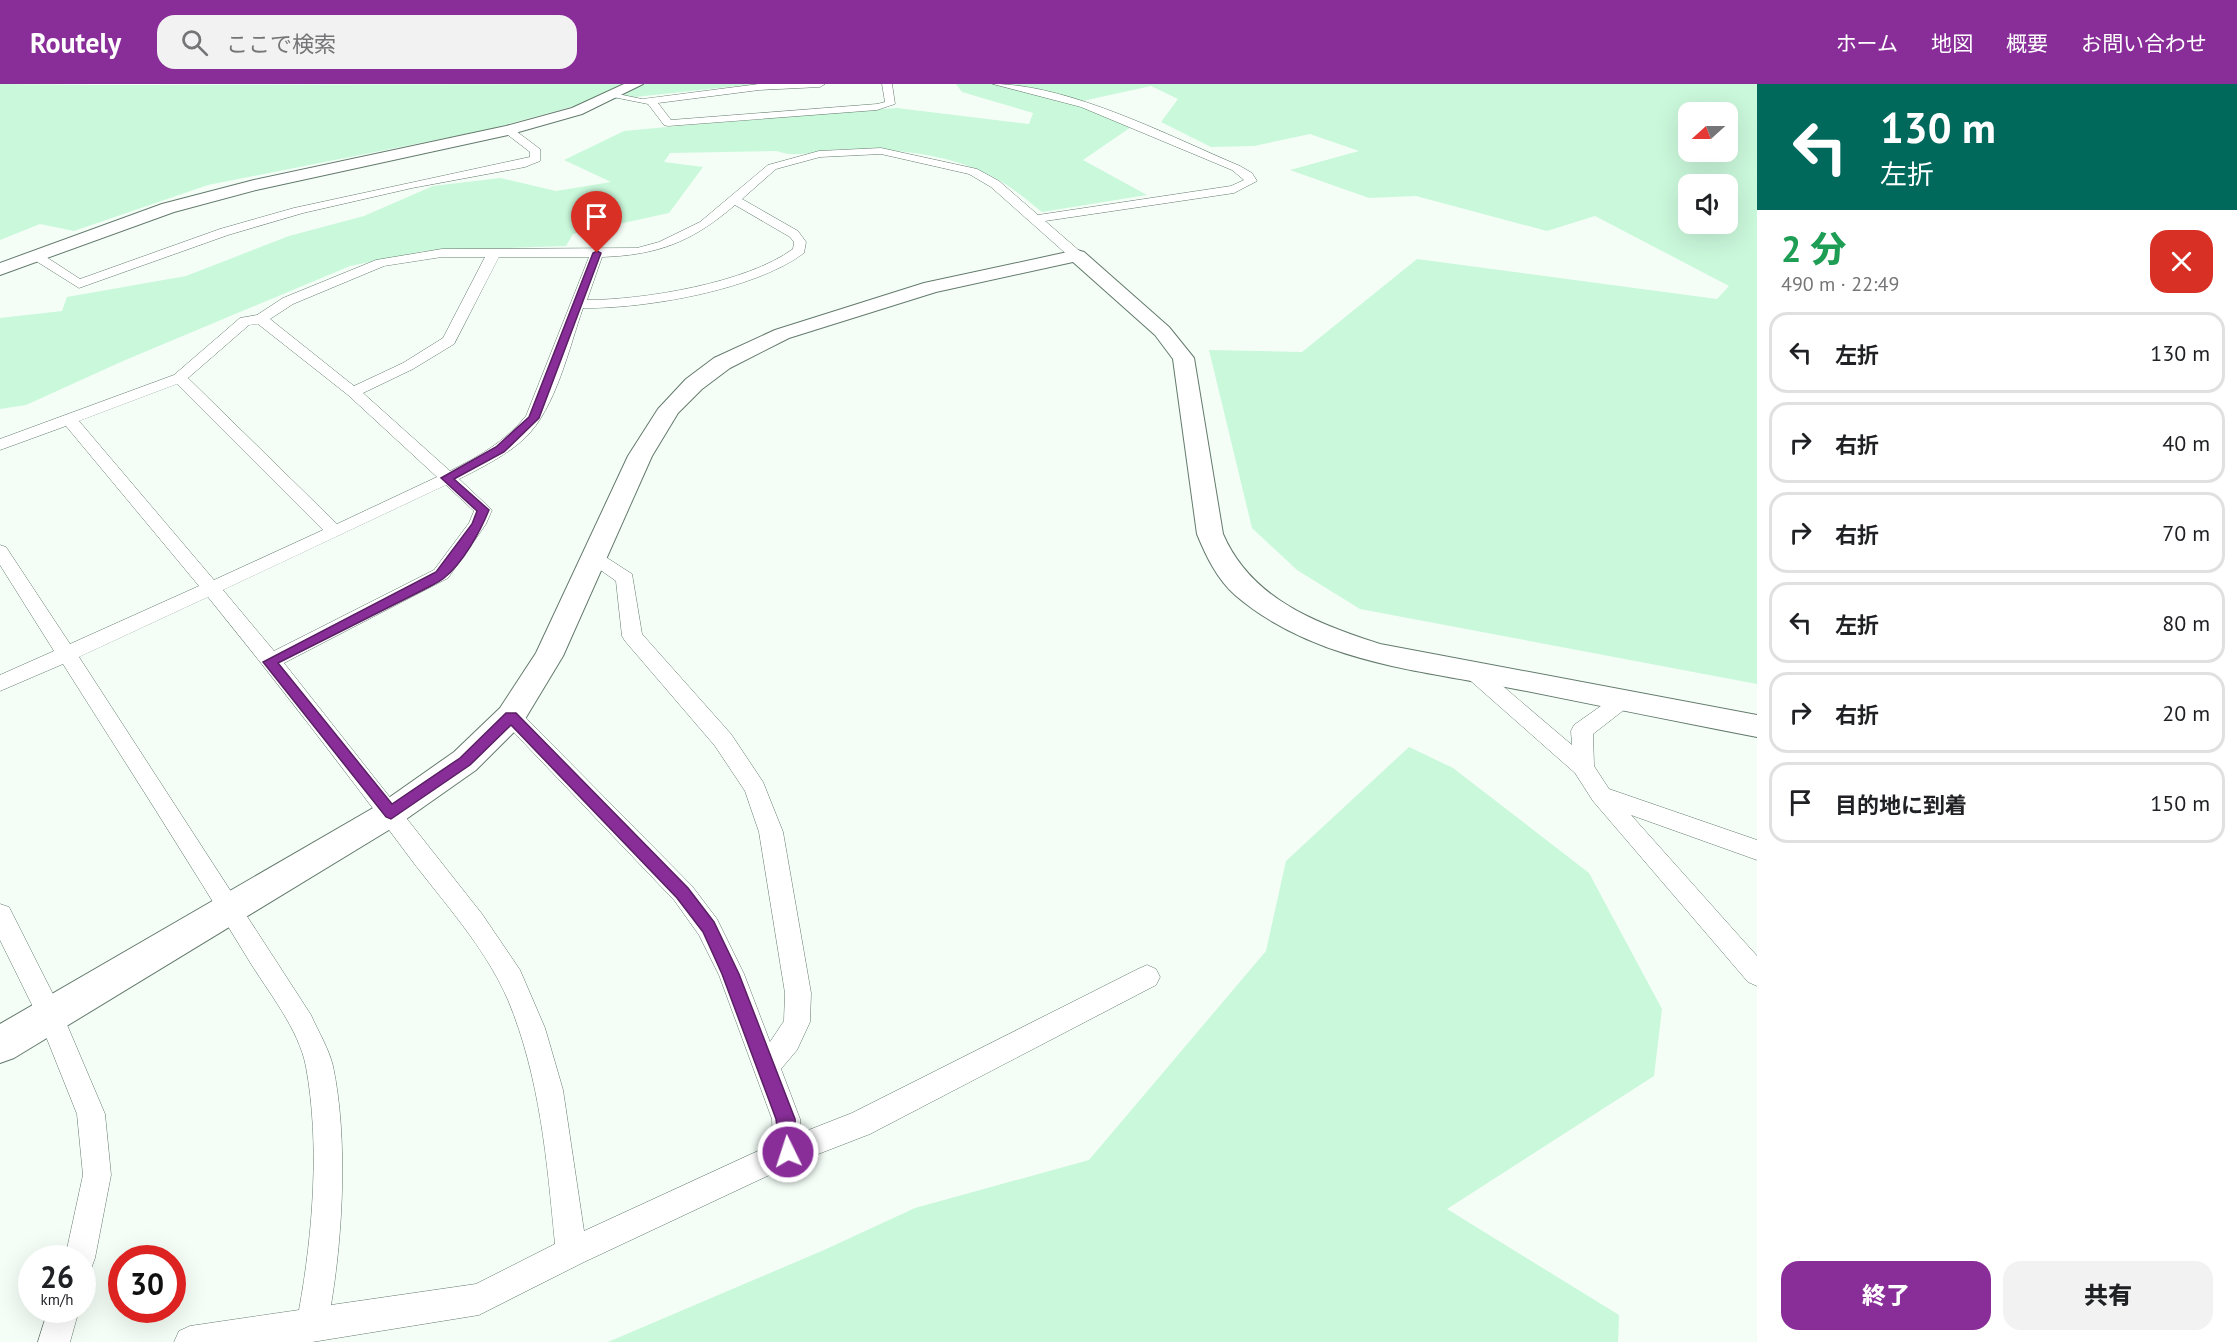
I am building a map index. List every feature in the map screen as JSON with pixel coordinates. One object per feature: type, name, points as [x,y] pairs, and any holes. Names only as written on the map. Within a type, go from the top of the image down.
[{"type":"street","points":[[0,269],[168,208],[254,185],[508,130],[577,111],[636,84]]},
{"type":"street","points":[[613,96],[628,101],[651,101],[759,87],[820,84]]},
{"type":"street","points":[[651,101],[668,123],[877,107],[890,104],[887,84]]},
{"type":"street","points":[[998,84],[1093,109],[1236,168],[1248,175],[1251,181],[1234,189],[1037,219]]},
{"type":"street","points":[[35,256],[79,284],[272,218],[438,179],[525,164],[536,159],[536,151],[508,130]]},
{"type":"street","points":[[0,444],[179,378],[245,321],[261,319],[288,301],[381,263],[424,254],[637,252],[684,237],[704,225],[760,175],[784,162],[838,152],[881,151],[973,171],[995,184],[1162,331],[1183,357],[1189,384],[1210,534],[1221,561],[1244,588],[1282,614],[1324,636],[1378,654],[1757,726]]},
{"type":"street","points":[[579,304],[634,304],[678,296],[776,265],[799,250],[800,242],[794,234],[734,199]]},
{"type":"street","points":[[353,392],[408,366],[449,341],[494,253]]},
{"type":"street","points":[[0,684],[335,532],[447,478],[500,449],[534,418],[597,253]]},
{"type":"street","points":[[0,1045],[391,813],[465,761],[511,716],[549,656],[640,456],[669,409],[694,384],[722,363],[782,334],[921,290],[973,276],[1077,256]]},
{"type":"street","points":[[261,319],[353,392],[483,510],[477,524],[441,574],[269,662]]},
{"type":"street","points":[[179,378],[335,532]]},
{"type":"street","points":[[69,419],[391,813],[497,957],[520,996],[547,1080],[562,1167],[571,1252]]},
{"type":"street","points":[[0,551],[302,1024],[319,1065],[328,1159],[321,1274],[312,1326]]},
{"type":"street","points":[[595,558],[625,578],[632,636],[723,740],[755,788],[771,832],[798,993],[797,1022],[788,1041],[765,1067]]},
{"type":"street","points":[[1471,670],[1583,767],[1601,795],[1676,884],[1757,974]]},
{"type":"street","points":[[1583,767],[1582,731],[1622,701]]},
{"type":"street","points":[[511,716],[683,893],[708,927],[731,974],[786,1119],[788,1152]]},
{"type":"street","points":[[1601,795],[1757,850]]},
{"type":"street","points":[[0,915],[50,1015],[91,1114],[97,1175],[84,1245]]},
{"type":"street","points":[[190,1342],[312,1326],[479,1299],[571,1252],[788,1152],[860,1124],[1147,977]]},
{"type":"street","points":[[54,1342],[60,1323]]},
{"type":"green space","points":[[0,84],[755,84],[589,102],[486,130],[208,185],[74,231],[40,224],[0,240]]},
{"type":"green space","points":[[956,84],[1757,84],[1757,684],[1360,609],[1297,570],[1252,528],[1209,350],[1302,352],[1417,259],[1717,299],[1729,286],[1595,216],[1547,231],[1416,196],[1369,198],[1290,170],[1359,151],[1310,134],[1254,146],[1211,147],[1161,122],[1178,99],[1151,86],[1078,102],[1134,125],[1083,160],[1147,195],[1042,212],[1009,186],[980,170],[923,154],[864,149],[837,149],[793,154],[777,151],[670,153],[664,162],[703,167],[669,213],[573,234],[566,246],[424,251],[350,266],[123,361],[26,405],[0,409],[0,318],[62,311],[67,297],[186,276],[289,236],[364,216],[433,186],[500,178],[556,191],[611,182],[564,160],[624,131],[897,108],[1029,124],[1033,113],[962,92]]},
{"type":"green space","points":[[1409,747],[1453,768],[1589,873],[1662,1009],[1654,1076],[1447,1209],[1619,1315],[1618,1342],[608,1342],[824,1250],[915,1208],[1089,1160],[1266,951],[1286,861]]},
{"type":"route","points":[[597,253],[534,418],[519,435],[500,449],[477,464],[447,478],[483,510],[477,524],[441,574],[269,662],[391,813],[465,761],[511,716],[683,893],[708,927],[731,974],[786,1119],[788,1152]]}]
